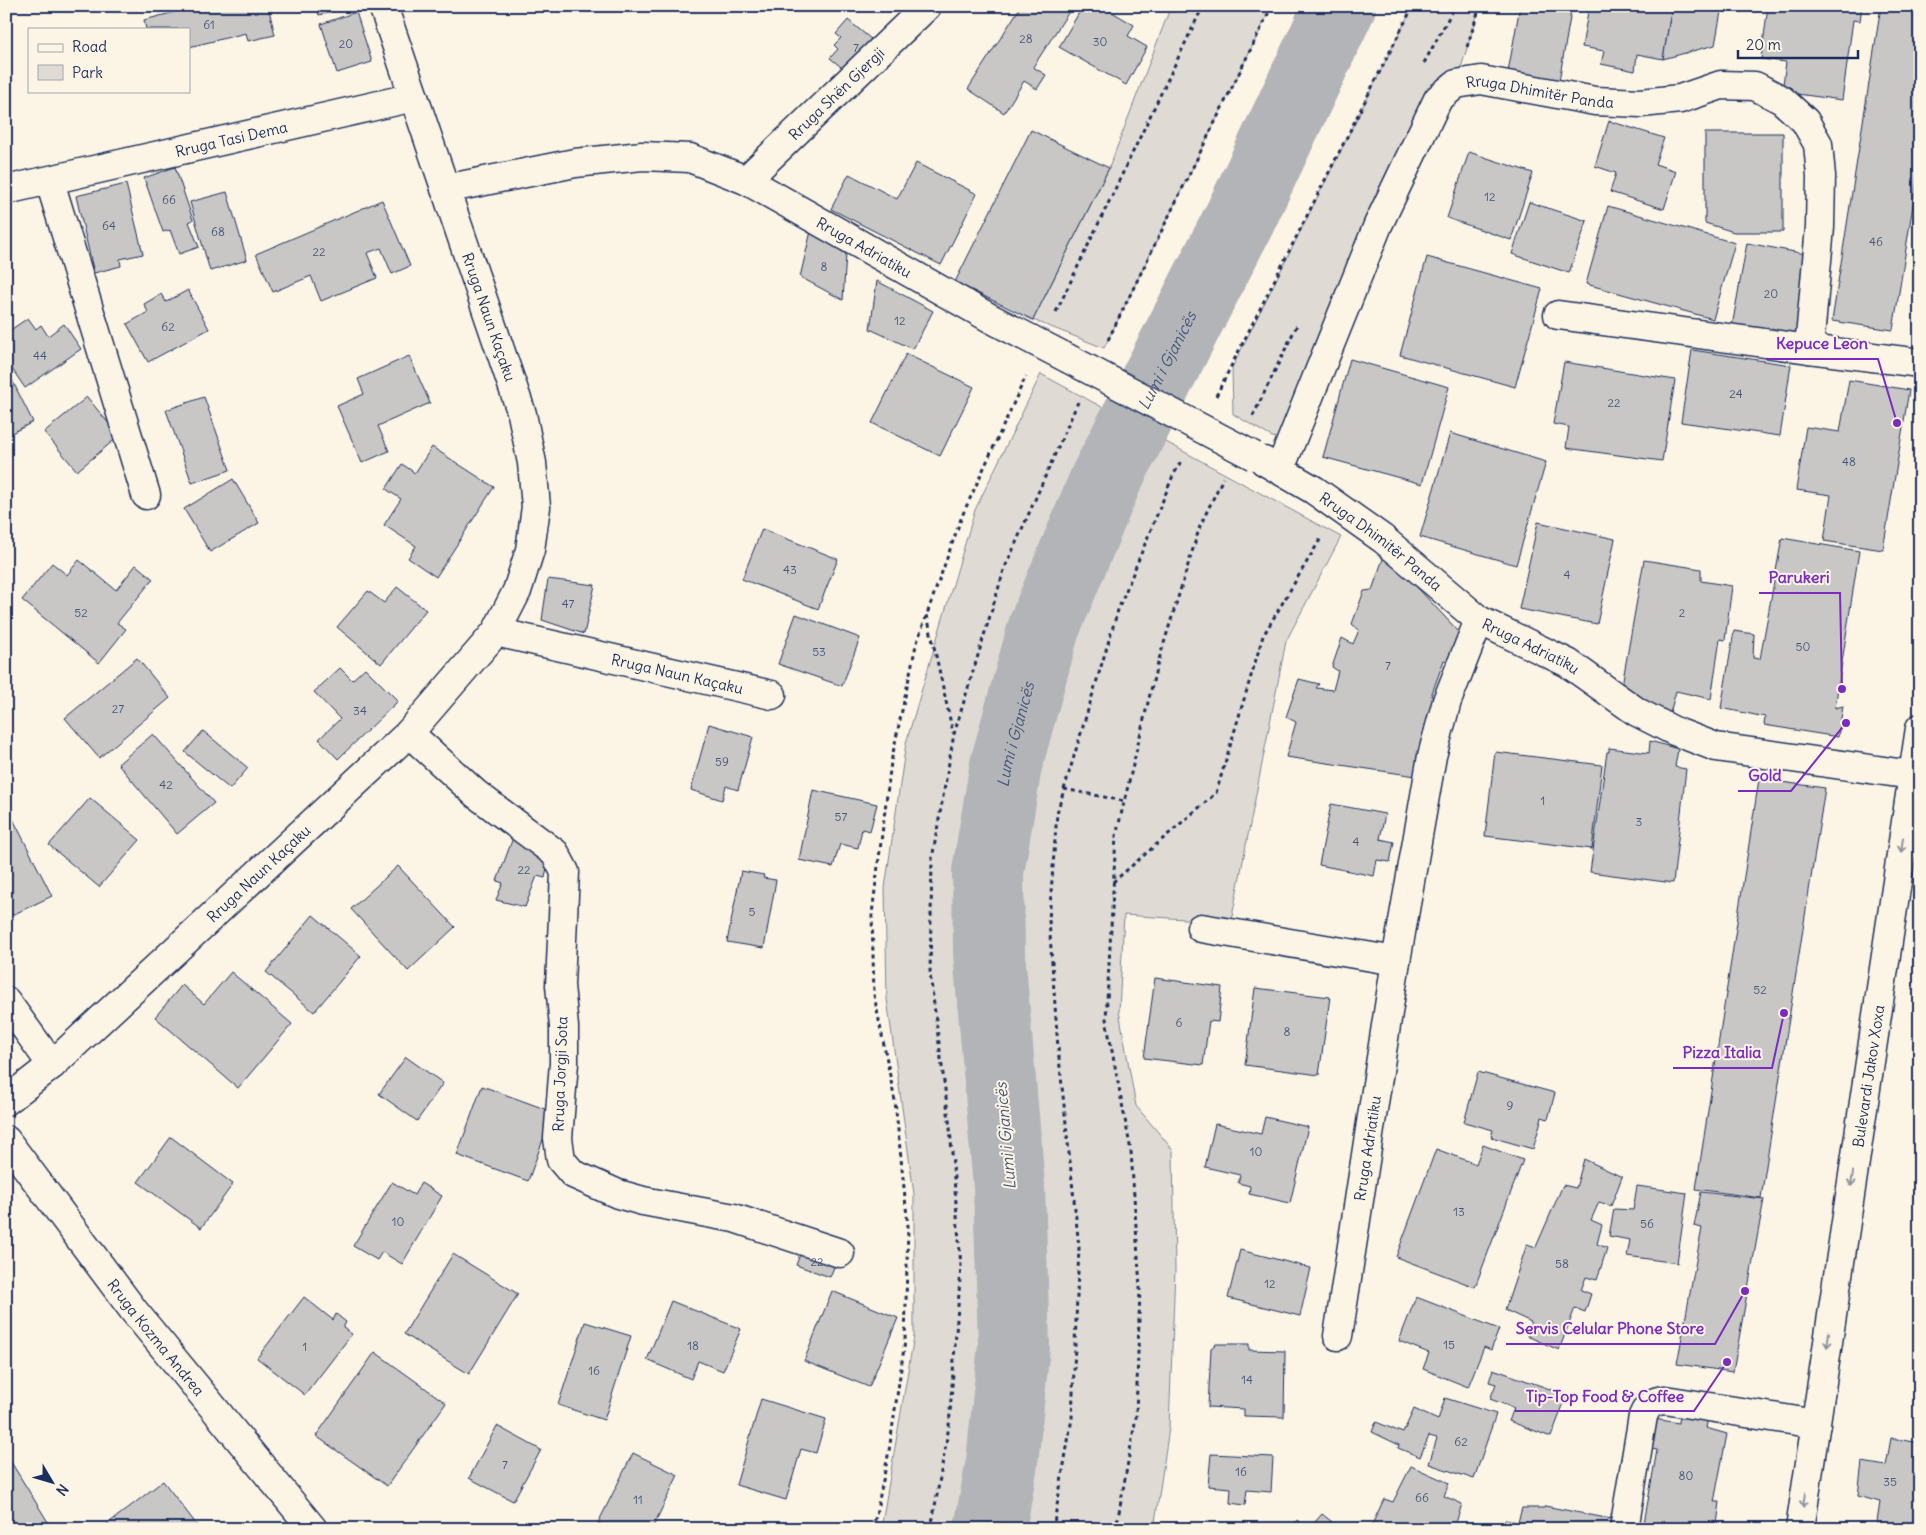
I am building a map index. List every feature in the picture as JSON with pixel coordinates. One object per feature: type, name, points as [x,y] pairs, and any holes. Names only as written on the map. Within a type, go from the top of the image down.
[{"type":"street","name":"Rruga Naun Kaçaku","points":[[6,1101],[52,1065],[409,733],[496,632],[517,591],[530,550],[536,507],[532,463],[522,414],[382,6]]},
{"type":"street","name":"Rruga Shën Gjergji","points":[[746,180],[927,6]]},
{"type":"street","name":"Rruga Dhimitër Panda","points":[[1280,469],[1378,225],[1438,99],[1456,84],[1481,80],[1595,101],[1641,103],[1680,99],[1721,85],[1756,86],[1782,100],[1805,121],[1818,144],[1819,152],[1821,176],[1820,227],[1809,349]]},
{"type":"street","name":"Rruga Tasi Dema","points":[[6,190],[50,182],[414,97]]},
{"type":"street","name":"Rruga Adriatiku","points":[[445,189],[575,164],[642,156],[690,158],[746,180],[1040,345],[1254,456]]},
{"type":"street","points":[[50,182],[146,495]]},
{"type":"street","points":[[1558,315],[1920,363]]},
{"type":"street","name":"Rruga Dhimitër Panda","points":[[1254,456],[1280,469],[1339,507],[1383,539],[1479,620]]},
{"type":"street","name":"Rruga Adriatiku","points":[[1338,1336],[1396,961],[1432,756],[1447,700],[1479,620],[1568,663],[1637,712],[1674,731],[1716,747],[1912,775]]},
{"type":"street","name":"Rruga Naun Kaçaku","points":[[496,632],[772,696]]},
{"type":"street","name":"Bulevardi Jakov Xoxa","points":[[1800,1529],[1913,819],[1912,775],[1920,728]]},
{"type":"street","name":"Rruga Jorgji Sota","points":[[409,733],[476,794],[555,853],[565,872],[560,976],[564,1027],[564,1063],[558,1138],[561,1160],[573,1174],[618,1194],[643,1202],[734,1218],[840,1253]]},
{"type":"street","points":[[1201,928],[1396,961]]},
{"type":"street","points":[[6,1001],[52,1065]]},
{"type":"street","name":"Rruga Kozma Andrea","points":[[6,1140],[134,1312],[313,1529]]},
{"type":"street","points":[[1624,1529],[1643,1416],[1647,1407],[1655,1401],[1665,1400],[1816,1424]]},
{"type":"path","points":[[873,1529],[889,1451],[905,1341],[908,1226],[894,1102],[874,995],[872,914],[891,762],[916,645],[962,516],[1040,345],[1203,6]]},
{"type":"path","points":[[1213,402],[1413,6]]},
{"type":"path","points":[[1422,67],[1455,6]]},
{"type":"path","points":[[1251,420],[1298,323]]},
{"type":"path","points":[[1053,1529],[1072,1418],[1079,1247],[1058,1048],[1049,920],[1057,812],[1118,610],[1172,478],[1185,452]]},
{"type":"path","points":[[1116,1529],[1136,1418],[1140,1287],[1131,1151],[1106,1019],[1116,836],[1156,669],[1197,536],[1226,473]]},
{"type":"path","points":[[1113,882],[1216,793],[1263,636],[1339,507]]},
{"type":"path","points":[[927,614],[954,734],[932,859],[930,974],[950,1128],[961,1266],[949,1426],[931,1529]]},
{"type":"path","points":[[1064,789],[1124,801]]},
{"type":"green space","points":[[1171,6],[1272,6],[1104,348],[1033,320],[1109,168]]},
{"type":"green space","points":[[1413,6],[1480,6],[1456,84],[1292,440],[1272,437],[1233,414],[1232,368]]},
{"type":"green space","points":[[1041,374],[1341,537],[1286,641],[1231,922],[1124,915],[1119,1011],[1136,1106],[1173,1150],[1175,1269],[1169,1428],[1154,1529],[881,1529],[914,1336],[914,1194],[887,999],[885,888],[906,743],[975,510]]},
{"type":"building","points":[[182,6],[268,6],[275,35],[248,41],[246,33],[190,47],[190,28],[146,28],[144,20],[183,10]]},
{"type":"building","points":[[316,6],[348,6],[319,15]]},
{"type":"building","points":[[1021,6],[1065,6],[1070,10],[1033,67],[1046,75],[1037,89],[1024,81],[1004,113],[968,89]]},
{"type":"building","points":[[1083,6],[1102,6],[1134,25],[1128,36],[1147,47],[1126,85],[1059,47]]},
{"type":"building","points":[[1520,6],[1572,6],[1559,81],[1508,72]]},
{"type":"building","points":[[1589,6],[1672,6],[1663,59],[1637,54],[1635,71],[1601,64],[1604,51],[1582,47]]},
{"type":"building","points":[[1672,6],[1722,6],[1715,45],[1663,59]]},
{"type":"building","points":[[1768,6],[1862,6],[1860,21],[1853,20],[1842,100],[1782,92],[1786,62],[1761,59]]},
{"type":"building","points":[[1881,6],[1920,6],[1920,161],[1893,330],[1832,321]]},
{"type":"building","points":[[356,12],[372,62],[337,73],[321,24]]},
{"type":"building","points":[[848,20],[877,44],[851,75],[830,58],[838,49],[834,45],[841,38],[836,34]]},
{"type":"building","points":[[1609,121],[1664,138],[1655,164],[1676,171],[1664,209],[1610,192],[1616,173],[1595,166]]},
{"type":"building","points":[[1031,130],[1109,168],[1033,320],[955,282]]},
{"type":"building","points":[[1705,133],[1783,133],[1783,232],[1734,232],[1705,223]]},
{"type":"building","points":[[1469,152],[1533,173],[1511,240],[1447,218]]},
{"type":"building","points":[[916,163],[977,194],[941,265],[831,209],[849,174],[897,199]]},
{"type":"building","points":[[175,167],[193,220],[189,222],[199,247],[179,254],[170,230],[163,232],[144,178]]},
{"type":"building","points":[[126,184],[143,254],[120,259],[121,266],[94,273],[76,196]]},
{"type":"building","points":[[227,192],[247,260],[210,271],[190,202]]},
{"type":"building","points":[[382,200],[410,266],[392,274],[381,248],[367,253],[377,278],[321,301],[311,276],[273,292],[256,254]]},
{"type":"building","points":[[1529,202],[1587,221],[1569,273],[1512,254]]},
{"type":"building","points":[[1608,206],[1735,243],[1713,319],[1586,284]]},
{"type":"building","points":[[811,231],[846,254],[843,300],[800,277]]},
{"type":"building","points":[[1747,243],[1811,255],[1796,339],[1731,332]]},
{"type":"building","points":[[1427,257],[1542,289],[1515,387],[1400,355]]},
{"type":"building","points":[[877,281],[933,311],[913,349],[870,329]]},
{"type":"building","points":[[188,290],[209,329],[148,362],[127,324],[148,312],[144,304],[161,294],[166,302]]},
{"type":"building","points":[[28,318],[36,329],[41,325],[48,336],[64,324],[81,349],[25,388],[6,360],[6,333]]},
{"type":"building","points":[[1692,350],[1791,365],[1780,436],[1681,422]]},
{"type":"building","points":[[906,354],[974,387],[940,456],[872,423]]},
{"type":"building","points":[[409,356],[430,403],[378,426],[389,451],[362,463],[337,406],[364,394],[358,379]]},
{"type":"building","points":[[1350,359],[1449,387],[1422,484],[1323,457]]},
{"type":"building","points":[[1564,362],[1675,380],[1662,461],[1566,448],[1569,427],[1553,424]]},
{"type":"building","points":[[10,376],[33,422],[6,436],[6,378]]},
{"type":"building","points":[[1849,380],[1909,390],[1883,550],[1824,541],[1831,495],[1796,490],[1806,427],[1840,432]]},
{"type":"building","points":[[87,397],[119,436],[77,471],[44,432]]},
{"type":"building","points":[[204,397],[230,470],[192,483],[166,410]]},
{"type":"building","points":[[1450,433],[1546,462],[1516,565],[1420,537]]},
{"type":"building","points":[[432,447],[494,487],[436,577],[408,558],[416,546],[384,525],[401,499],[386,489],[402,464],[415,473]]},
{"type":"building","points":[[233,479],[259,523],[210,552],[184,509]]},
{"type":"building","points":[[1538,522],[1615,539],[1597,624],[1519,609]]},
{"type":"building","points":[[762,529],[838,559],[818,609],[742,579]]},
{"type":"building","points":[[1782,538],[1859,551],[1835,708],[1843,706],[1838,737],[1764,725],[1765,717],[1721,708],[1734,631],[1754,634],[1753,658],[1760,659]]},
{"type":"building","points":[[1385,553],[1459,632],[1452,663],[1444,660],[1431,696],[1441,701],[1423,777],[1286,757],[1296,722],[1286,717],[1299,679],[1319,684],[1316,688],[1333,690],[1338,671],[1332,667],[1342,638],[1353,644],[1359,630],[1352,624],[1364,591],[1372,590]]},
{"type":"building","points":[[79,560],[116,590],[136,565],[153,579],[117,623],[126,629],[99,663],[22,600],[52,563],[67,575]]},
{"type":"building","points":[[1644,560],[1701,569],[1701,581],[1732,586],[1725,640],[1720,639],[1711,699],[1676,691],[1669,717],[1621,691]]},
{"type":"building","points":[[548,579],[595,585],[584,634],[542,620]]},
{"type":"building","points":[[397,587],[426,610],[381,664],[337,627],[368,591],[384,603]]},
{"type":"building","points":[[796,614],[860,638],[842,686],[778,664]]},
{"type":"building","points":[[137,658],[170,698],[99,758],[65,718]]},
{"type":"building","points":[[340,668],[352,680],[365,668],[398,701],[338,759],[319,739],[340,719],[314,692]]},
{"type":"building","points":[[709,724],[753,737],[738,790],[726,786],[722,800],[691,790]]},
{"type":"building","points":[[203,731],[248,768],[230,789],[185,752]]},
{"type":"building","points":[[153,734],[214,803],[177,834],[118,764]]},
{"type":"building","points":[[1650,741],[1678,749],[1675,767],[1686,769],[1673,883],[1590,872],[1607,752],[1609,752],[1609,748],[1649,753]]},
{"type":"building","points":[[1495,752],[1602,765],[1592,849],[1485,836]]},
{"type":"building","points":[[1759,779],[1825,788],[1761,1198],[1696,1189]]},
{"type":"building","points":[[813,790],[877,804],[870,831],[862,829],[858,848],[840,844],[833,867],[799,860]]},
{"type":"building","points":[[90,798],[140,840],[99,887],[49,845]]},
{"type":"building","points":[[1331,804],[1385,814],[1380,839],[1394,842],[1390,862],[1377,860],[1374,876],[1319,865]]},
{"type":"building","points":[[10,813],[52,896],[6,918],[6,815]]},
{"type":"building","points":[[514,835],[548,862],[545,878],[537,876],[525,907],[496,900],[503,883],[497,881]]},
{"type":"building","points":[[398,866],[455,927],[408,971],[351,909]]},
{"type":"building","points":[[741,871],[764,875],[763,878],[776,880],[764,948],[727,942]]},
{"type":"building","points":[[313,915],[361,956],[314,1012],[266,972]]},
{"type":"building","points":[[231,972],[292,1024],[238,1088],[155,1017],[182,985],[204,1004]]},
{"type":"building","points":[[1155,978],[1222,987],[1218,1022],[1209,1021],[1203,1065],[1144,1058]]},
{"type":"building","points":[[1255,988],[1330,997],[1319,1075],[1245,1065]]},
{"type":"building","points":[[406,1057],[443,1083],[417,1121],[379,1094]]},
{"type":"building","points":[[1478,1072],[1555,1093],[1548,1119],[1542,1117],[1533,1149],[1491,1137],[1493,1130],[1464,1122]]},
{"type":"building","points":[[482,1086],[553,1112],[528,1181],[457,1155]]},
{"type":"building","points":[[1265,1117],[1308,1127],[1290,1203],[1249,1194],[1250,1186],[1238,1183],[1240,1175],[1205,1167],[1215,1124],[1261,1134]]},
{"type":"building","points":[[171,1137],[233,1184],[201,1228],[138,1182]]},
{"type":"building","points":[[1483,1145],[1523,1160],[1475,1287],[1396,1257],[1436,1149],[1476,1164]]},
{"type":"building","points":[[1584,1159],[1622,1177],[1611,1206],[1599,1202],[1591,1220],[1602,1225],[1597,1244],[1607,1248],[1597,1280],[1586,1277],[1581,1290],[1591,1294],[1585,1312],[1575,1308],[1559,1350],[1527,1336],[1531,1322],[1505,1310],[1527,1244],[1536,1247],[1563,1185],[1576,1188]]},
{"type":"building","points":[[392,1182],[414,1195],[421,1183],[442,1196],[402,1264],[382,1252],[377,1260],[353,1246]]},
{"type":"building","points":[[1637,1186],[1687,1193],[1677,1263],[1627,1256],[1630,1240],[1609,1236],[1614,1209],[1633,1210]]},
{"type":"building","points":[[1701,1192],[1764,1199],[1733,1372],[1677,1364],[1702,1228],[1694,1226]]},
{"type":"building","points":[[805,1241],[838,1257],[830,1277],[796,1265]]},
{"type":"building","points":[[1240,1250],[1311,1268],[1300,1316],[1228,1298]]},
{"type":"building","points":[[453,1254],[518,1294],[469,1374],[404,1334]]},
{"type":"building","points":[[832,1291],[898,1318],[869,1387],[804,1361]]},
{"type":"building","points":[[304,1297],[333,1320],[336,1314],[346,1322],[343,1328],[352,1334],[305,1395],[257,1358]]},
{"type":"building","points":[[1416,1297],[1499,1329],[1491,1350],[1484,1347],[1468,1387],[1423,1369],[1429,1353],[1399,1341]]},
{"type":"building","points":[[671,1301],[741,1329],[723,1371],[698,1361],[691,1379],[647,1360]]},
{"type":"building","points":[[585,1322],[631,1336],[604,1420],[558,1405]]},
{"type":"building","points":[[1216,1344],[1249,1344],[1249,1350],[1285,1351],[1284,1417],[1244,1416],[1244,1409],[1208,1407],[1211,1348]]},
{"type":"building","points":[[375,1352],[446,1403],[387,1486],[316,1436]]},
{"type":"building","points":[[1493,1369],[1567,1395],[1551,1437],[1509,1421],[1514,1408],[1490,1399],[1496,1384],[1489,1382]]},
{"type":"building","points":[[1445,1398],[1496,1414],[1474,1479],[1429,1464],[1437,1438],[1429,1436],[1420,1457],[1398,1448],[1399,1445],[1372,1432],[1376,1422],[1403,1433],[1414,1409],[1438,1420]]},
{"type":"building","points":[[761,1399],[826,1419],[816,1453],[801,1449],[786,1500],[736,1485]]},
{"type":"building","points":[[1680,1412],[1708,1418],[1706,1428],[1727,1434],[1714,1502],[1720,1502],[1717,1524],[1711,1524],[1711,1529],[1643,1529],[1657,1450],[1651,1449],[1654,1419],[1679,1423]]},
{"type":"building","points":[[497,1426],[541,1450],[513,1501],[469,1478]]},
{"type":"building","points":[[1891,1438],[1920,1443],[1920,1529],[1876,1529],[1880,1502],[1858,1496],[1862,1462],[1886,1466]]},
{"type":"building","points":[[633,1453],[678,1475],[652,1529],[609,1529],[598,1523]]},
{"type":"building","points":[[6,1454],[48,1522],[37,1529],[6,1529]]},
{"type":"building","points":[[1211,1454],[1273,1457],[1271,1492],[1247,1490],[1245,1505],[1230,1503],[1231,1488],[1208,1486]]},
{"type":"building","points":[[1411,1466],[1449,1483],[1444,1496],[1462,1504],[1454,1529],[1370,1529],[1384,1499],[1393,1502]]},
{"type":"building","points":[[163,1481],[200,1529],[101,1529]]},
{"type":"building","points":[[1545,1506],[1611,1519],[1609,1529],[1503,1529],[1505,1520],[1518,1522],[1522,1508],[1544,1508]]},
{"type":"building","points":[[1322,1514],[1341,1529],[1309,1529]]},
{"type":"building","points":[[1297,1520],[1307,1529],[1290,1529]]},
{"type":"waterway","name":"Lumi i Gjanicës","points":[[990,1529],[1002,1462],[1014,1346],[1009,1186],[989,953],[988,872],[1006,765],[1044,627],[1106,479],[1241,216],[1340,6]]},
{"type":"place","name":"Kepuce Leon","points":[[1897,423]]},
{"type":"place","name":"Parukeri","points":[[1842,689]]},
{"type":"place","name":"Gold","points":[[1846,723]]},
{"type":"place","name":"Pizza Italia","points":[[1784,1013]]},
{"type":"place","name":"Servis Celular Phone Store","points":[[1745,1291]]},
{"type":"place","name":"Tip-Top Food & Coffee","points":[[1727,1362]]}]
